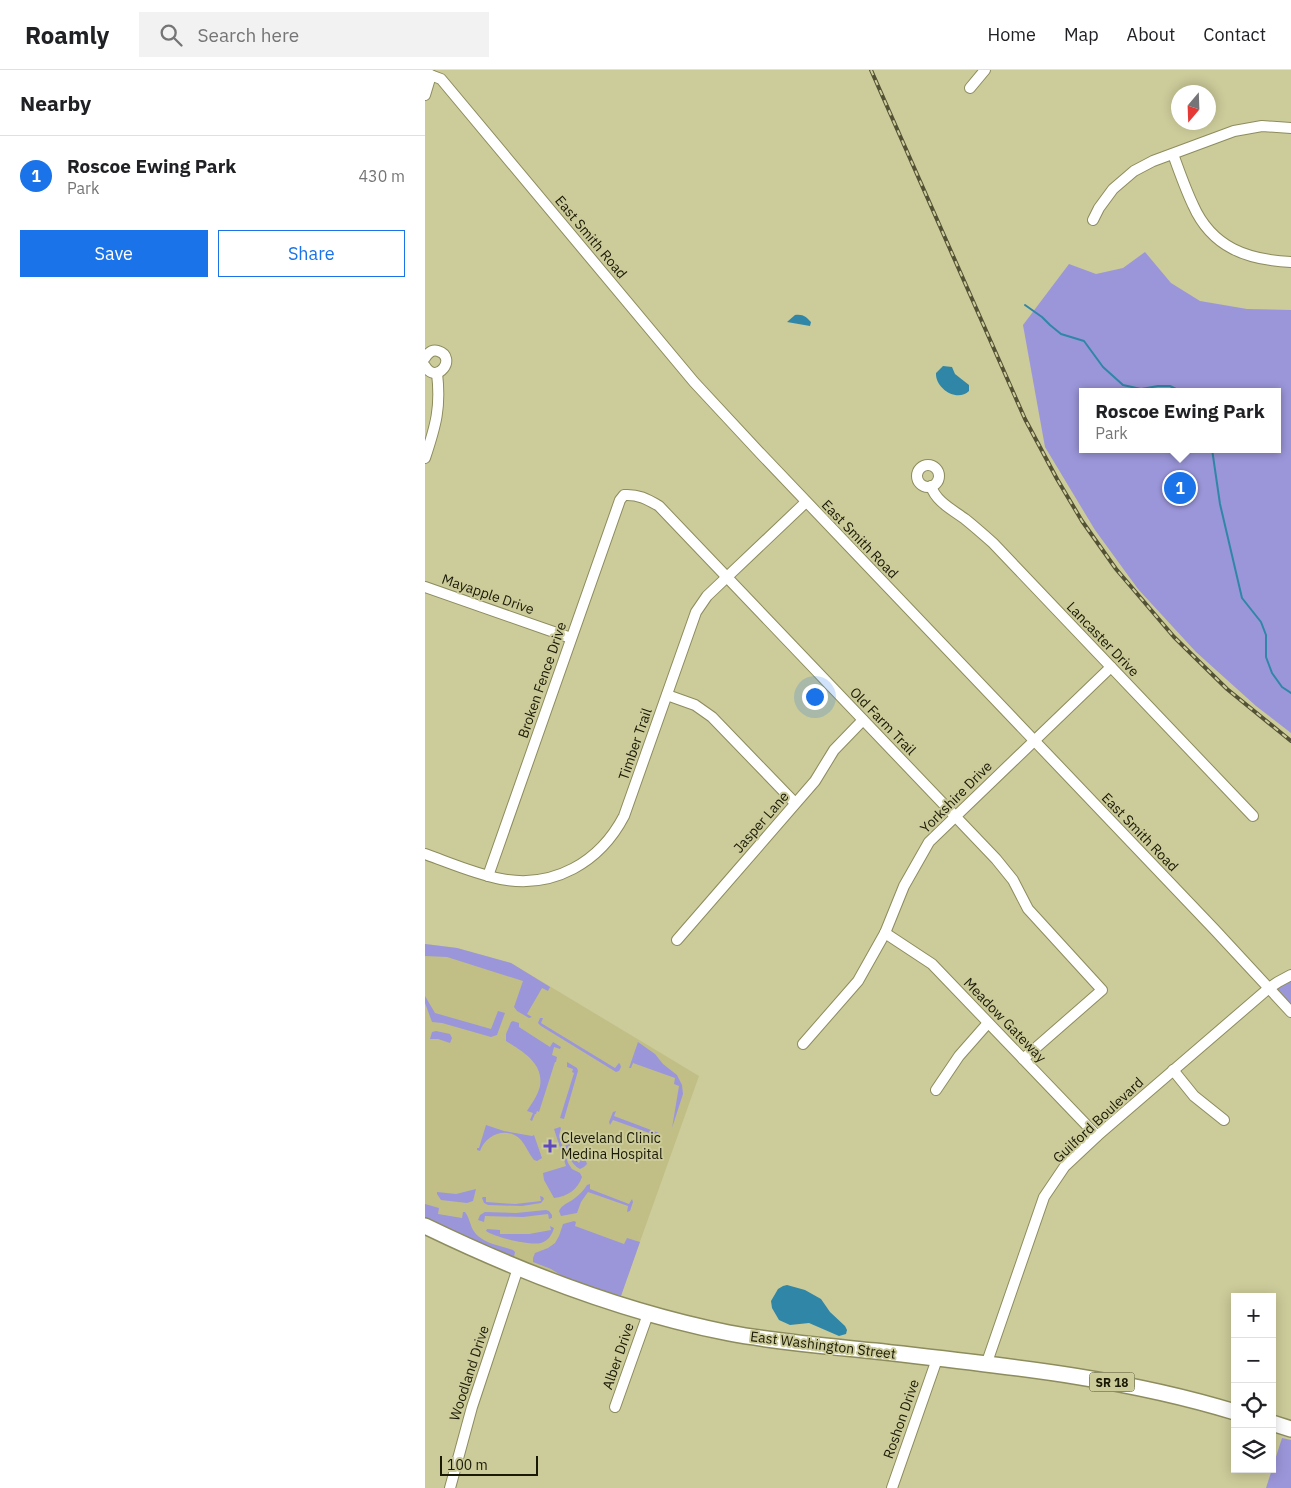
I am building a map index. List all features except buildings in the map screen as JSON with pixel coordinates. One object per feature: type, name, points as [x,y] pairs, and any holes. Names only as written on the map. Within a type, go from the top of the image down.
[{"type":"highway","name":"East Washington Street","points":[[425,1226],[518,1268],[619,1306],[647,1314],[731,1333],[782,1342],[986,1364],[1109,1381],[1146,1388],[1231,1411]]},
{"type":"highway","points":[[1276,1425],[1291,1429]]},
{"type":"street","points":[[970,88],[985,70]]},
{"type":"street","points":[[425,94],[432,74]]},
{"type":"street","name":"East Smith Road","points":[[432,74],[441,79],[693,382],[1291,1012]]},
{"type":"street","points":[[1093,220],[1105,198],[1123,180],[1144,166],[1249,127],[1275,126],[1291,128]]},
{"type":"street","points":[[1173,154],[1199,218],[1216,237],[1246,255],[1271,261],[1291,262]]},
{"type":"street","points":[[425,358],[430,352],[437,351],[443,354],[446,360],[445,367],[437,373],[429,371],[425,366]]},
{"type":"street","points":[[425,458],[438,414],[439,390],[437,373]]},
{"type":"street","name":"Lancaster Drive","points":[[931,486],[945,505],[979,530],[993,543],[1253,816]]},
{"type":"street","name":"Old Farm Trail","points":[[624,495],[644,497],[659,506],[996,859],[1013,880],[1027,909],[1103,990],[1023,1058]]},
{"type":"street","name":"Broken Fence Drive","points":[[487,876],[620,500],[624,495]]},
{"type":"street","name":"Timber Trail","points":[[425,854],[487,876],[514,881],[528,881],[549,878],[569,871],[581,865],[601,849],[614,834],[624,816],[696,612],[707,596],[806,502]]},
{"type":"street","name":"Mayapple Drive","points":[[425,587],[571,638]]},
{"type":"street","name":"Yorkshire Drive","points":[[803,1044],[858,981],[885,933],[904,886],[929,842],[1111,667]]},
{"type":"street","points":[[667,695],[695,705],[712,717],[795,803]]},
{"type":"street","name":"Jasper Lane","points":[[677,940],[815,781],[834,750],[863,720]]},
{"type":"street","name":"Meadow Gateway","points":[[885,933],[932,964],[1097,1136]]},
{"type":"street","name":"Guilford Boulevard","points":[[986,1364],[1045,1197],[1065,1166],[1097,1136],[1269,988],[1291,975]]},
{"type":"street","points":[[936,1090],[959,1056],[988,1023]]},
{"type":"street","points":[[1173,1070],[1194,1096],[1224,1120]]},
{"type":"street","name":"Woodland Drive","points":[[451,1488],[471,1406],[518,1268]]},
{"type":"street","name":"Alber Drive","points":[[615,1407],[647,1314]]},
{"type":"street","name":"Roshon Drive","points":[[892,1488],[937,1359]]},
{"type":"shaded area","points":[[1145,252],[1171,283],[1200,301],[1247,309],[1291,310],[1291,733],[1256,706],[1196,652],[1138,589],[1095,530],[1045,447],[1023,325],[1069,264],[1096,274],[1123,268]]},
{"type":"shaded area","name":"Cleveland Clinic Medina Hospital","points":[[425,944],[457,948],[511,963],[699,1076],[621,1295],[564,1278],[492,1249],[425,1216]]},
{"type":"shaded area","points":[[425,944],[457,948],[511,963],[550,987],[548,991],[542,988],[527,1014],[532,1017],[529,1018],[514,1007],[523,981],[447,957],[425,956]]},
{"type":"shaded area","points":[[1291,977],[1291,1010],[1271,988]]},
{"type":"shaded area","points":[[425,996],[435,1013],[491,1029],[498,1011],[505,1013],[497,1035],[491,1037],[432,1022],[425,1003]]},
{"type":"shaded area","points":[[540,1018],[543,1018],[541,1023],[615,1068],[619,1063],[621,1067],[619,1071],[616,1072],[541,1026],[538,1023]]},
{"type":"shaded area","points":[[513,1021],[519,1023],[519,1027],[550,1047],[553,1042],[561,1047],[560,1049],[554,1047],[552,1055],[557,1057],[556,1062],[539,1112],[537,1111],[532,1121],[530,1120],[533,1113],[527,1111],[538,1093],[540,1086],[539,1071],[535,1064],[519,1049],[506,1041],[506,1034]]},
{"type":"shaded area","points":[[432,1032],[450,1034],[452,1038],[450,1043],[438,1039],[430,1039]]},
{"type":"shaded area","points":[[638,1042],[655,1054],[663,1064],[677,1075],[682,1085],[683,1094],[672,1128],[679,1086],[674,1084],[675,1078],[633,1063],[631,1068],[629,1068]]},
{"type":"shaded area","points":[[567,1062],[577,1068],[578,1071],[564,1119],[560,1118],[574,1073],[572,1072],[573,1069],[567,1067]]},
{"type":"shaded area","points":[[616,1111],[614,1116],[659,1133],[657,1138],[654,1139],[655,1135],[613,1120],[610,1125],[609,1122],[613,1112]]},
{"type":"shaded area","points":[[486,1125],[504,1131],[534,1135],[542,1158],[537,1161],[534,1160],[521,1140],[510,1133],[492,1136],[480,1151],[477,1150]]},
{"type":"shaded area","points":[[560,1127],[559,1136],[568,1163],[582,1177],[578,1185],[571,1192],[554,1198],[544,1180],[543,1173],[566,1166],[554,1129]]},
{"type":"shaded area","points":[[565,1139],[569,1140],[572,1153],[577,1161],[579,1163],[582,1158],[586,1161],[587,1164],[584,1167],[580,1169],[576,1167],[571,1160],[567,1152]]},
{"type":"shaded area","points":[[590,1184],[590,1189],[629,1204],[632,1199],[630,1211],[627,1212],[628,1206],[588,1192],[581,1202],[577,1213],[561,1216],[559,1211],[562,1207]]},
{"type":"shaded area","points":[[476,1189],[473,1201],[467,1203],[441,1200],[437,1194],[437,1192],[456,1194]]},
{"type":"shaded area","points":[[540,1196],[544,1199],[541,1203],[522,1206],[488,1205],[484,1203],[482,1198],[486,1197],[486,1202],[515,1204],[541,1201]]},
{"type":"shaded area","points":[[425,1204],[439,1208],[438,1214],[462,1218],[463,1212],[465,1212],[477,1235],[491,1243],[513,1250],[515,1252],[514,1257],[425,1221]]},
{"type":"shaded area","points":[[546,1210],[552,1215],[552,1218],[549,1219],[548,1214],[523,1217],[485,1216],[484,1222],[478,1220],[480,1215],[485,1212],[516,1213]]},
{"type":"shaded area","points":[[576,1222],[575,1226],[624,1244],[627,1238],[640,1242],[621,1296],[567,1279],[551,1269],[533,1262],[535,1253],[555,1243],[563,1224]]},
{"type":"shaded area","points":[[550,1226],[554,1228],[546,1241],[536,1244],[496,1236],[486,1231],[487,1229],[500,1230],[500,1234],[529,1234],[551,1230]]},
{"type":"shaded area","points":[[1282,1438],[1291,1440],[1291,1488],[1266,1488],[1271,1473],[1276,1473],[1276,1457]]},
{"type":"water","points":[[795,315],[806,317],[811,322],[810,326],[787,322]]},
{"type":"water","points":[[943,366],[952,367],[955,374],[969,385],[969,391],[964,394],[953,395],[943,388],[939,384],[936,373]]},
{"type":"water","points":[[787,1285],[805,1290],[821,1299],[830,1312],[845,1326],[846,1334],[839,1336],[809,1323],[790,1325],[779,1320],[772,1308],[771,1301],[778,1289]]},
{"type":"waterway","points":[[1025,305],[1061,334],[1084,341],[1103,367],[1123,385],[1136,388]]},
{"type":"waterway","points":[[1147,388],[1158,386],[1174,388]]},
{"type":"waterway","points":[[1213,453],[1220,504],[1242,598],[1261,622],[1266,635],[1266,657],[1272,673],[1282,687],[1291,693]]},
{"type":"railway","points":[[871,70],[1025,419],[1082,521],[1116,569],[1174,637],[1227,689],[1291,741]]},
{"type":"place","name":"Roscoe Ewing Park","points":[[1180,488]]},
{"type":"place","name":"Cleveland Clinic Medina Hospital","points":[[550,1146]]}]
